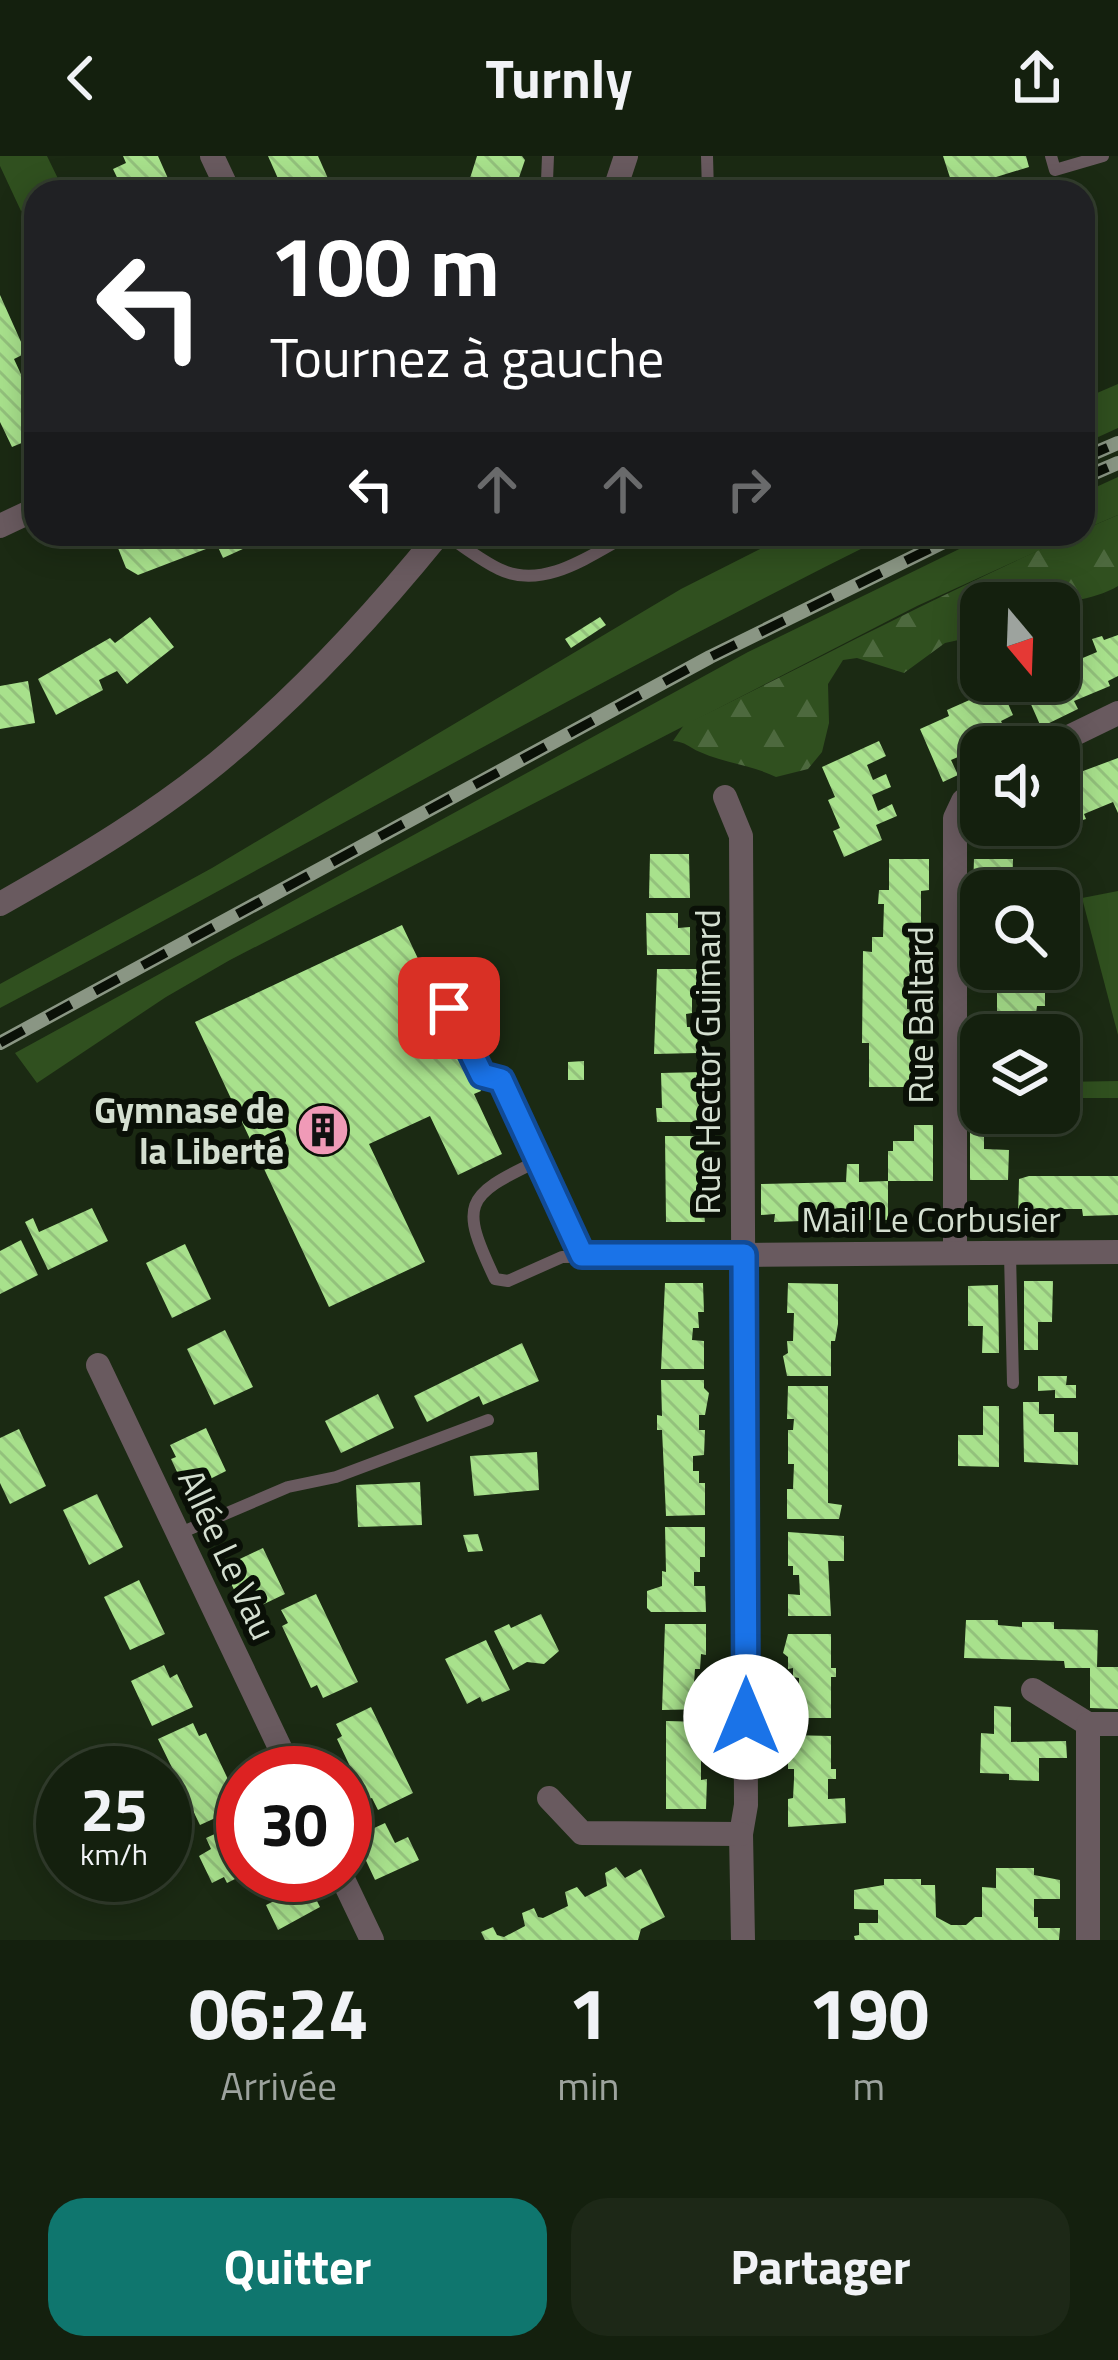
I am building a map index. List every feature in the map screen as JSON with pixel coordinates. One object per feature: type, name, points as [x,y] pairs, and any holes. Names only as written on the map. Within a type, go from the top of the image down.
[{"type":"street","points":[[0,904],[144,815],[227,754],[383,604],[431,546]]},
{"type":"street","points":[[1080,731],[1118,713]]},
{"type":"street","name":"Rue Hector Guimard","points":[[725,797],[741,836],[743,1940]]},
{"type":"street","name":"Rue Baltard","points":[[955,1253],[955,818],[960,807]]},
{"type":"street","name":"Mail Le Corbusier","points":[[744,1255],[1118,1252]]},
{"type":"street","name":"Allée Le Vau","points":[[98,1365],[279,1746]]},
{"type":"street","points":[[1033,1690],[1088,1724],[1118,1724]]},
{"type":"street","points":[[1088,1724],[1088,1940]]},
{"type":"street","points":[[549,1798],[582,1833],[741,1834]]},
{"type":"street","points":[[354,1902],[372,1940]]},
{"type":"lane","points":[[1051,156],[1055,170],[1103,156]]},
{"type":"lane","points":[[461,546],[520,576],[558,572],[607,546]]},
{"type":"lane","points":[[449,1008],[482,1075],[501,1080],[582,1255]]},
{"type":"lane","points":[[538,1161],[494,1182],[473,1211],[472,1229],[495,1279],[501,1282],[562,1256],[744,1255]]},
{"type":"lane","points":[[1010,1254],[1013,1383]]},
{"type":"lane","points":[[178,1534],[288,1487],[336,1477],[488,1420]]},
{"type":"green space","points":[[0,156],[47,156],[59,180],[24,180],[21,211]]},
{"type":"green space","points":[[1118,384],[1118,428],[1095,439],[1095,394]]},
{"type":"green space","points":[[1118,477],[1118,515],[1095,525],[1095,488]]},
{"type":"green space","points":[[1118,515],[1118,586],[1087,598],[1080,599],[1080,582],[972,582],[1049,546],[1095,546],[1095,525]]},
{"type":"green space","points":[[766,546],[867,546],[555,708],[0,1008],[0,984],[212,868],[681,589]]},
{"type":"green space","points":[[965,546],[1049,546],[970,582],[960,582],[960,586],[230,960],[37,1083],[15,1053],[748,652]]},
{"type":"green space","points":[[960,588],[960,640],[945,643],[904,673],[857,658],[843,660],[828,684],[829,723],[822,752],[808,769],[776,777],[709,756],[673,741],[684,725]]},
{"type":"green space","points":[[1118,891],[1118,1035],[1082,898]]},
{"type":"green space","points":[[1118,1081],[1118,1098],[1080,1098],[1080,1082]]},
{"type":"building","points":[[123,156],[158,156],[169,180],[118,180],[113,169],[126,163]]},
{"type":"building","points":[[268,156],[318,156],[329,180],[279,180]]},
{"type":"building","points":[[477,156],[522,156],[525,160],[518,180],[469,180]]},
{"type":"building","points":[[943,156],[1026,156],[1029,167],[987,180],[951,180]]},
{"type":"building","points":[[0,295],[24,349],[24,354],[14,359],[24,381],[24,442],[12,447],[0,422]]},
{"type":"building","points":[[218,546],[250,546],[223,558]]},
{"type":"building","points":[[118,548],[206,549],[138,575],[126,568]]},
{"type":"building","points":[[150,617],[174,647],[127,684],[117,671],[99,680],[103,690],[56,715],[38,679],[110,638],[115,643]]},
{"type":"building","points":[[600,617],[606,625],[571,648],[565,639]]},
{"type":"building","points":[[1118,635],[1118,676],[1108,681],[1110,686],[1080,698],[1080,659],[1097,652],[1092,639],[1102,636],[1104,640]]},
{"type":"building","points":[[28,681],[35,723],[0,729],[0,686]]},
{"type":"building","points":[[965,702],[1007,702],[1013,715],[1001,721],[1003,726],[960,726],[960,756],[951,760],[958,775],[943,782],[920,729],[949,716],[947,710]]},
{"type":"building","points":[[1030,702],[1074,702],[1078,709],[1041,726]]},
{"type":"building","points":[[879,741],[886,756],[867,765],[873,780],[886,774],[891,787],[872,795],[878,811],[892,804],[897,816],[876,825],[882,840],[844,857],[833,831],[840,828],[828,800],[835,797],[822,767]]},
{"type":"building","points":[[1118,758],[1118,813],[1113,802],[1084,814],[1086,819],[1080,821],[1080,772]]},
{"type":"building","points":[[650,854],[689,854],[690,898],[649,898]]},
{"type":"building","points":[[889,859],[929,859],[929,890],[921,891],[921,936],[915,936],[914,983],[907,984],[907,1009],[914,1010],[913,1056],[919,1056],[919,1087],[869,1087],[869,1043],[862,1043],[863,951],[872,952],[872,937],[883,937],[884,904],[878,904],[879,890],[889,890]]},
{"type":"building","points":[[974,859],[1013,859],[1013,870],[974,870]]},
{"type":"building","points":[[646,913],[678,913],[678,928],[690,927],[690,955],[647,955]]},
{"type":"building","name":"Gymnase de la Liberté","points":[[402,925],[481,1091],[474,1094],[502,1154],[458,1175],[430,1116],[369,1144],[425,1262],[329,1307],[195,1022]]},
{"type":"building","points":[[657,969],[697,969],[697,998],[692,998],[692,1013],[686,1014],[687,1027],[697,1027],[698,1053],[654,1054]]},
{"type":"building","points":[[997,990],[1045,990],[1045,1006],[1037,1006],[1036,1013],[988,1014],[997,1011]]},
{"type":"building","points":[[584,1061],[584,1080],[568,1080],[568,1062]]},
{"type":"building","points":[[703,1072],[709,1093],[704,1108],[700,1107],[700,1122],[657,1122],[656,1108],[662,1108],[661,1073]]},
{"type":"building","points":[[914,1125],[933,1125],[933,1181],[888,1181],[888,1151],[893,1151],[893,1141],[914,1141]]},
{"type":"building","points":[[970,1134],[984,1134],[984,1149],[1009,1150],[1008,1180],[970,1180]]},
{"type":"building","points":[[665,1136],[704,1136],[700,1180],[705,1222],[666,1222]]},
{"type":"building","points":[[847,1164],[859,1164],[859,1182],[888,1181],[888,1220],[830,1213],[830,1220],[774,1222],[775,1214],[761,1215],[761,1184],[846,1182]]},
{"type":"building","points":[[1118,1176],[1118,1215],[1083,1216],[1082,1209],[1054,1209],[1054,1216],[1018,1218],[1019,1179]]},
{"type":"building","points":[[92,1208],[108,1241],[48,1270],[25,1222],[33,1218],[39,1232]]},
{"type":"building","points":[[21,1240],[38,1275],[0,1294],[0,1251]]},
{"type":"building","points":[[185,1244],[211,1299],[172,1318],[146,1263]]},
{"type":"building","points":[[1024,1281],[1053,1281],[1052,1322],[1038,1322],[1038,1350],[1024,1350]]},
{"type":"building","points":[[665,1283],[703,1283],[704,1312],[698,1312],[699,1328],[693,1328],[692,1340],[704,1341],[704,1369],[661,1369]]},
{"type":"building","points":[[788,1283],[838,1284],[831,1376],[787,1376],[783,1356],[788,1353],[787,1341],[793,1341],[794,1313],[787,1313]]},
{"type":"building","points":[[998,1285],[999,1353],[982,1353],[983,1326],[968,1326],[968,1286]]},
{"type":"building","points":[[225,1330],[253,1387],[214,1405],[187,1349]]},
{"type":"building","points":[[522,1343],[539,1381],[483,1405],[479,1396],[427,1422],[414,1396]]},
{"type":"building","points":[[1038,1376],[1067,1376],[1066,1385],[1076,1385],[1076,1398],[1055,1398],[1055,1390],[1038,1391]]},
{"type":"building","points":[[661,1380],[704,1380],[709,1393],[705,1415],[699,1415],[699,1430],[705,1430],[704,1455],[693,1456],[693,1471],[699,1471],[699,1483],[705,1483],[705,1515],[666,1516],[662,1430],[657,1430],[657,1415],[662,1416]]},
{"type":"building","points":[[788,1386],[828,1386],[828,1503],[842,1505],[839,1519],[787,1519],[787,1489],[793,1489],[794,1464],[788,1464],[788,1430],[793,1430],[794,1419],[787,1419]]},
{"type":"building","points":[[378,1394],[394,1428],[341,1453],[325,1421]]},
{"type":"building","points":[[1023,1402],[1039,1402],[1039,1414],[1054,1414],[1054,1432],[1078,1432],[1078,1465],[1024,1462]]},
{"type":"building","points":[[983,1406],[999,1406],[999,1467],[958,1466],[958,1435],[983,1435]]},
{"type":"building","points":[[206,1428],[226,1471],[186,1491],[171,1459],[176,1457],[170,1445]]},
{"type":"building","points":[[19,1429],[46,1486],[10,1504],[0,1483],[0,1438]]},
{"type":"building","points":[[537,1452],[539,1490],[474,1496],[470,1456]]},
{"type":"building","points":[[420,1482],[422,1525],[358,1527],[356,1485]]},
{"type":"building","points":[[97,1494],[123,1547],[89,1565],[63,1510]]},
{"type":"building","points":[[665,1527],[705,1527],[705,1557],[700,1557],[700,1572],[694,1572],[694,1586],[705,1586],[706,1612],[651,1612],[647,1608],[647,1591],[662,1586],[662,1571],[666,1572]]},
{"type":"building","points":[[788,1532],[844,1536],[844,1561],[828,1561],[831,1616],[788,1616],[788,1594],[800,1595],[799,1575],[793,1575],[793,1566],[788,1566]]},
{"type":"building","points":[[478,1534],[483,1551],[468,1552],[463,1535]]},
{"type":"building","points":[[263,1548],[285,1594],[249,1611],[223,1567]]},
{"type":"building","points":[[139,1580],[165,1634],[130,1650],[104,1597]]},
{"type":"building","points":[[316,1594],[358,1682],[323,1698],[317,1685],[311,1688],[282,1626],[288,1623],[281,1610]]},
{"type":"building","points":[[541,1614],[559,1651],[544,1664],[527,1662],[513,1670],[494,1631]]},
{"type":"building","points":[[966,1620],[998,1620],[998,1625],[1022,1627],[1022,1622],[1054,1622],[1054,1629],[1098,1630],[1097,1667],[1118,1667],[1118,1709],[1090,1708],[1090,1668],[1065,1668],[1064,1661],[964,1658]]},
{"type":"building","points":[[665,1624],[706,1624],[706,1655],[701,1654],[694,1683],[706,1683],[707,1709],[662,1710]]},
{"type":"building","points":[[788,1634],[831,1634],[831,1668],[836,1668],[836,1677],[831,1677],[831,1718],[788,1718],[788,1696],[799,1696],[799,1678],[793,1677],[783,1653]]},
{"type":"building","points":[[486,1640],[510,1690],[467,1704],[445,1659]]},
{"type":"building","points":[[164,1665],[170,1678],[177,1674],[193,1707],[152,1726],[131,1681]]},
{"type":"building","points":[[994,1706],[1011,1707],[1011,1742],[1066,1741],[1067,1758],[1039,1758],[1039,1781],[980,1773],[981,1733],[994,1734]]},
{"type":"building","points":[[371,1707],[413,1793],[378,1810],[372,1798],[372,1746],[340,1746],[336,1724]]},
{"type":"building","points":[[666,1721],[706,1722],[701,1780],[707,1779],[706,1809],[666,1809]]},
{"type":"building","points":[[193,1723],[199,1736],[206,1733],[216,1754],[216,1818],[200,1825],[192,1809],[192,1746],[161,1746],[158,1739]]},
{"type":"building","points":[[788,1735],[831,1736],[831,1769],[836,1769],[836,1779],[828,1779],[828,1799],[845,1798],[846,1823],[788,1827],[794,1769],[788,1769],[783,1755]]},
{"type":"building","points":[[385,1823],[395,1843],[408,1837],[419,1860],[375,1880],[372,1829]]},
{"type":"building","points":[[216,1833],[216,1881],[212,1883],[199,1856],[211,1849],[206,1838]]},
{"type":"building","points":[[616,1867],[625,1878],[641,1869],[665,1917],[641,1929],[638,1940],[485,1940],[481,1932],[493,1927],[504,1937],[525,1926],[522,1913],[534,1908],[543,1918],[568,1906],[565,1892],[577,1887],[585,1897],[607,1886],[605,1873]]},
{"type":"building","points":[[996,1868],[1034,1868],[1034,1875],[1060,1880],[1060,1899],[1034,1899],[1038,1928],[1060,1928],[1059,1940],[855,1940],[859,1923],[878,1923],[878,1910],[854,1909],[854,1890],[884,1885],[884,1879],[921,1879],[921,1885],[935,1885],[936,1917],[951,1925],[966,1925],[982,1917],[982,1887],[996,1888]]},
{"type":"building","points":[[318,1902],[320,1907],[278,1930],[266,1905]]},
{"type":"railway","points":[[1095,453],[1118,443]]},
{"type":"railway","points":[[1095,473],[1118,463]]},
{"type":"railway","points":[[0,1043],[710,657],[936,546]]},
{"type":"place","name":"Gymnase de la Liberté","points":[[323,1130]]},
{"type":"route","points":[[449,1008],[482,1075],[501,1080],[582,1255],[744,1255],[746,1717]]}]
